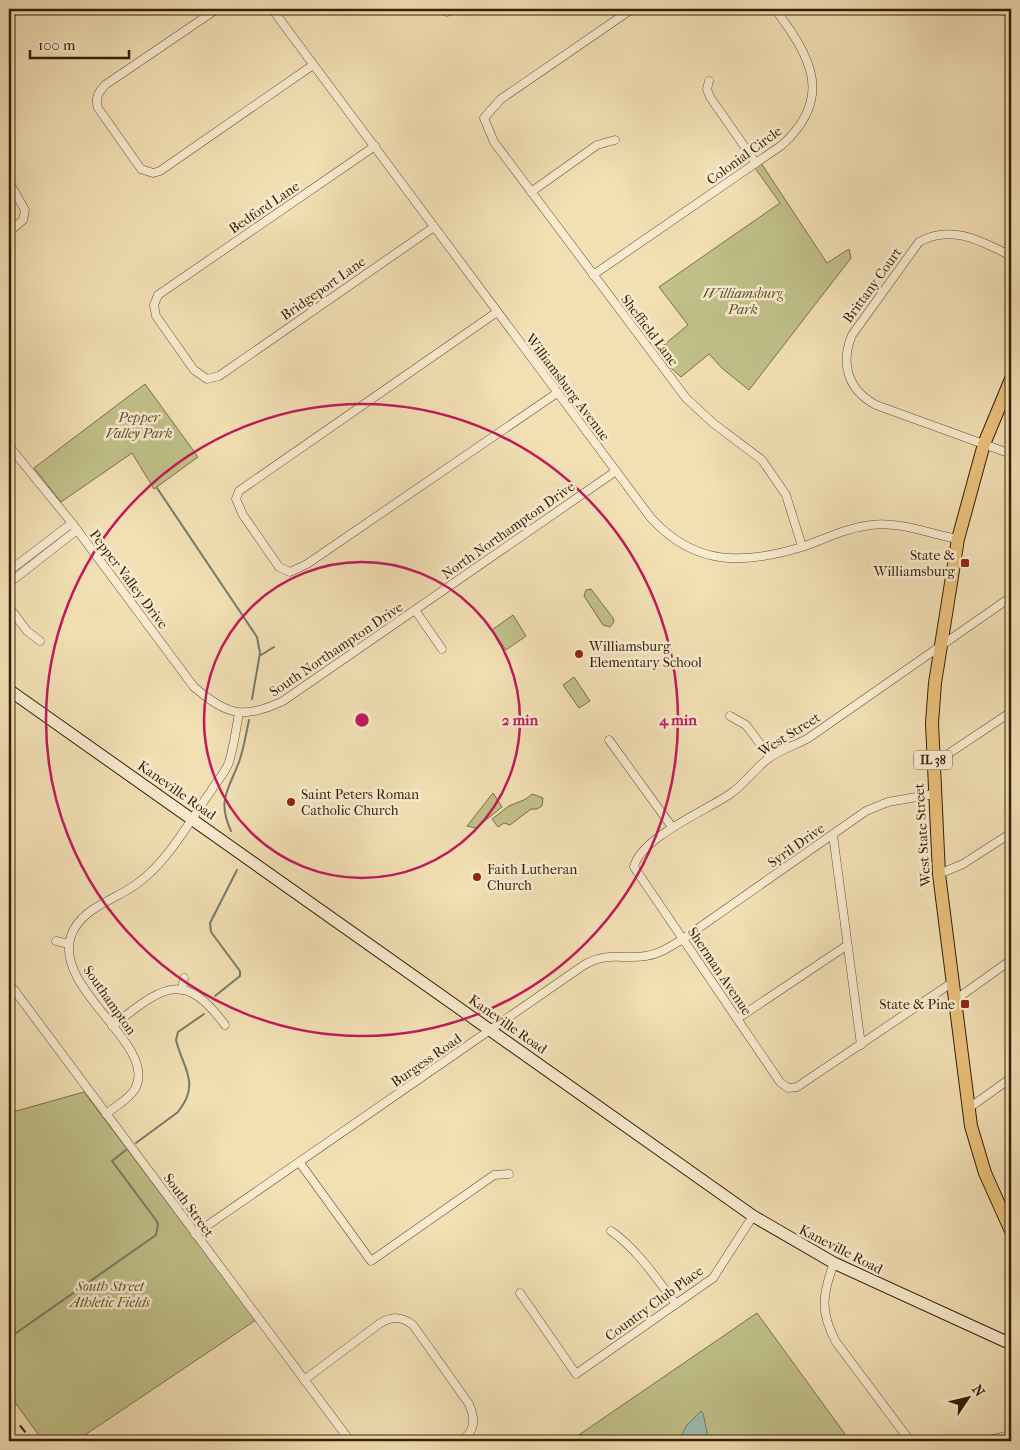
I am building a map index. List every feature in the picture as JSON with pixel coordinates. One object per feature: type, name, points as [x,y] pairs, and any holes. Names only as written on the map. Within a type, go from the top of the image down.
[{"type":"main road","name":"West State Street","points":[[1011,379],[984,444],[958,539],[932,713],[934,794],[939,874],[969,1108],[976,1148],[1008,1215],[1011,1231]]},
{"type":"main road","name":"Kaneville Road","points":[[9,690],[753,1216],[834,1263],[1011,1344]]},
{"type":"street","points":[[217,9],[105,85],[98,93],[96,101],[98,108],[141,168],[153,173],[160,171],[313,65]]},
{"type":"street","name":"Williamsburg Avenue","points":[[272,9],[557,393],[663,531],[688,549],[708,555],[746,558],[774,555],[852,528],[877,525],[958,539]]},
{"type":"street","name":"Sheffield Lane","points":[[632,9],[501,99],[484,118],[491,137],[686,398],[713,423],[762,460],[778,481],[792,508],[802,546]]},
{"type":"street","name":"Colonial Circle","points":[[593,275],[782,145],[797,129],[808,108],[811,97],[811,75],[806,54],[775,9]]},
{"type":"street","points":[[709,81],[707,89],[710,97],[756,163]]},
{"type":"street","points":[[532,192],[597,145],[615,140]]},
{"type":"street","name":"Bedford Lane","points":[[227,371],[213,379],[207,379],[194,370],[154,311],[154,301],[168,288],[375,146]]},
{"type":"street","points":[[9,182],[19,197],[25,215],[23,220],[9,232]]},
{"type":"street","name":"Bridgeport Lane","points":[[227,371],[434,227]]},
{"type":"street","name":"Brittany Court","points":[[1011,256],[968,235],[937,234],[924,239],[919,242],[872,305],[852,335],[847,347],[848,374],[854,388],[863,399],[1011,454]]},
{"type":"street","points":[[497,312],[239,491],[236,499],[238,506],[279,567],[290,572],[306,564],[557,393]]},
{"type":"street","name":"Pepper Valley Drive","points":[[9,446],[72,523],[194,687],[211,701],[239,713]]},
{"type":"street","name":"North Northampton Drive","points":[[415,610],[616,471]]},
{"type":"street","points":[[9,571],[72,523]]},
{"type":"street","points":[[9,582],[77,530]]},
{"type":"street","name":"West Street","points":[[634,867],[639,856],[672,827],[731,794],[770,757],[807,739],[1011,597]]},
{"type":"street","points":[[9,607],[27,631],[40,641]]},
{"type":"street","points":[[415,610],[442,649]]},
{"type":"street","name":"South Northampton Drive","points":[[239,713],[262,712],[283,701],[415,610]]},
{"type":"street","points":[[933,764],[1011,712]]},
{"type":"street","points":[[56,941],[69,944],[76,926],[84,916],[128,891],[148,875],[192,819],[229,764],[239,713]]},
{"type":"street","points":[[730,716],[746,725],[770,757]]},
{"type":"street","points":[[609,740],[672,827]]},
{"type":"street","name":"Syril Drive","points":[[683,939],[877,805],[934,794]]},
{"type":"street","points":[[939,874],[963,864],[1011,833]]},
{"type":"street","points":[[833,835],[846,946],[861,1045],[953,982]]},
{"type":"street","name":"Sherman Avenue","points":[[634,867],[780,1082],[788,1088],[797,1087],[861,1045]]},
{"type":"street","name":"Burgess Road","points":[[195,1234],[492,1031],[590,961],[606,956],[654,954],[683,939]]},
{"type":"street","name":"Southampton","points":[[69,944],[75,974],[136,1058],[139,1073],[132,1092],[106,1114]]},
{"type":"street","points":[[737,1019],[846,946]]},
{"type":"street","points":[[955,1000],[1011,960]]},
{"type":"street","points":[[182,990],[184,978]]},
{"type":"street","name":"South Street","points":[[9,983],[350,1441]]},
{"type":"street","points":[[112,1026],[155,995],[171,989],[192,992],[207,1002],[225,1025]]},
{"type":"street","points":[[969,1108],[1011,1078]]},
{"type":"street","points":[[300,1163],[373,1260],[494,1175],[509,1174]]},
{"type":"street","name":"Country Club Place","points":[[520,1293],[576,1374],[713,1278],[753,1216]]},
{"type":"street","points":[[611,1231],[622,1239],[644,1262],[676,1304]]},
{"type":"street","points":[[834,1263],[824,1292],[824,1308],[828,1327],[836,1342],[910,1441]]},
{"type":"street","points":[[304,1380],[379,1324],[388,1319],[405,1319],[413,1325],[469,1404],[474,1416],[474,1426],[468,1436],[460,1441]]},
{"type":"street","points":[[984,1441],[1011,1435]]},
{"type":"green space","name":"Williamsburg Park","points":[[761,163],[827,263],[849,249],[851,258],[749,390],[723,369],[709,354],[681,377],[654,353],[688,325],[659,287],[780,203],[755,168]]},
{"type":"green space","name":"Pepper Valley Park","points":[[145,384],[198,457],[154,489],[132,453],[61,502],[34,468]]},
{"type":"green space","points":[[591,589],[613,618],[614,622],[610,627],[603,625],[584,596],[586,590]]},
{"type":"green space","points":[[513,615],[526,636],[506,650],[492,630]]},
{"type":"green space","points":[[574,677],[590,701],[579,708],[563,685]]},
{"type":"green space","points":[[493,793],[502,807],[476,828],[467,826]]},
{"type":"green space","points":[[532,794],[543,798],[542,806],[537,809],[531,809],[510,825],[504,823],[498,827],[492,819],[509,806],[526,799]]},
{"type":"green space","name":"South Street Athletic Fields","points":[[84,1092],[256,1320],[76,1441],[43,1441],[9,1394],[9,1113]]},
{"type":"green space","points":[[757,1313],[850,1441],[570,1441]]},
{"type":"water","points":[[701,1411],[709,1441],[678,1441],[687,1425]]},
{"type":"waterway","points":[[157,488],[257,637],[260,653],[252,699]]},
{"type":"waterway","points":[[261,655],[274,647]]},
{"type":"waterway","points":[[231,831],[224,803],[241,757],[249,720]]},
{"type":"waterway","points":[[215,996],[240,976],[240,971],[211,932],[210,923],[237,870]]},
{"type":"waterway","points":[[136,1143],[178,1112],[185,1102],[188,1093],[188,1076],[176,1040],[178,1032],[204,1014]]},
{"type":"waterway","points":[[9,1338],[156,1235],[158,1224],[156,1220],[112,1161],[126,1150]]},
{"type":"railway","points":[[9,1411],[32,1441]]},
{"type":"railway","points":[[9,1425],[21,1441]]},
{"type":"place","name":"State & Williamsburg","points":[[965,563]]},
{"type":"place","name":"Williamsburg Elementary School","points":[[579,654]]},
{"type":"place","name":"Saint Peters Roman Catholic Church","points":[[291,802]]},
{"type":"place","name":"Faith Lutheran Church","points":[[477,877]]},
{"type":"place","name":"State & Pine","points":[[965,1004]]}]
